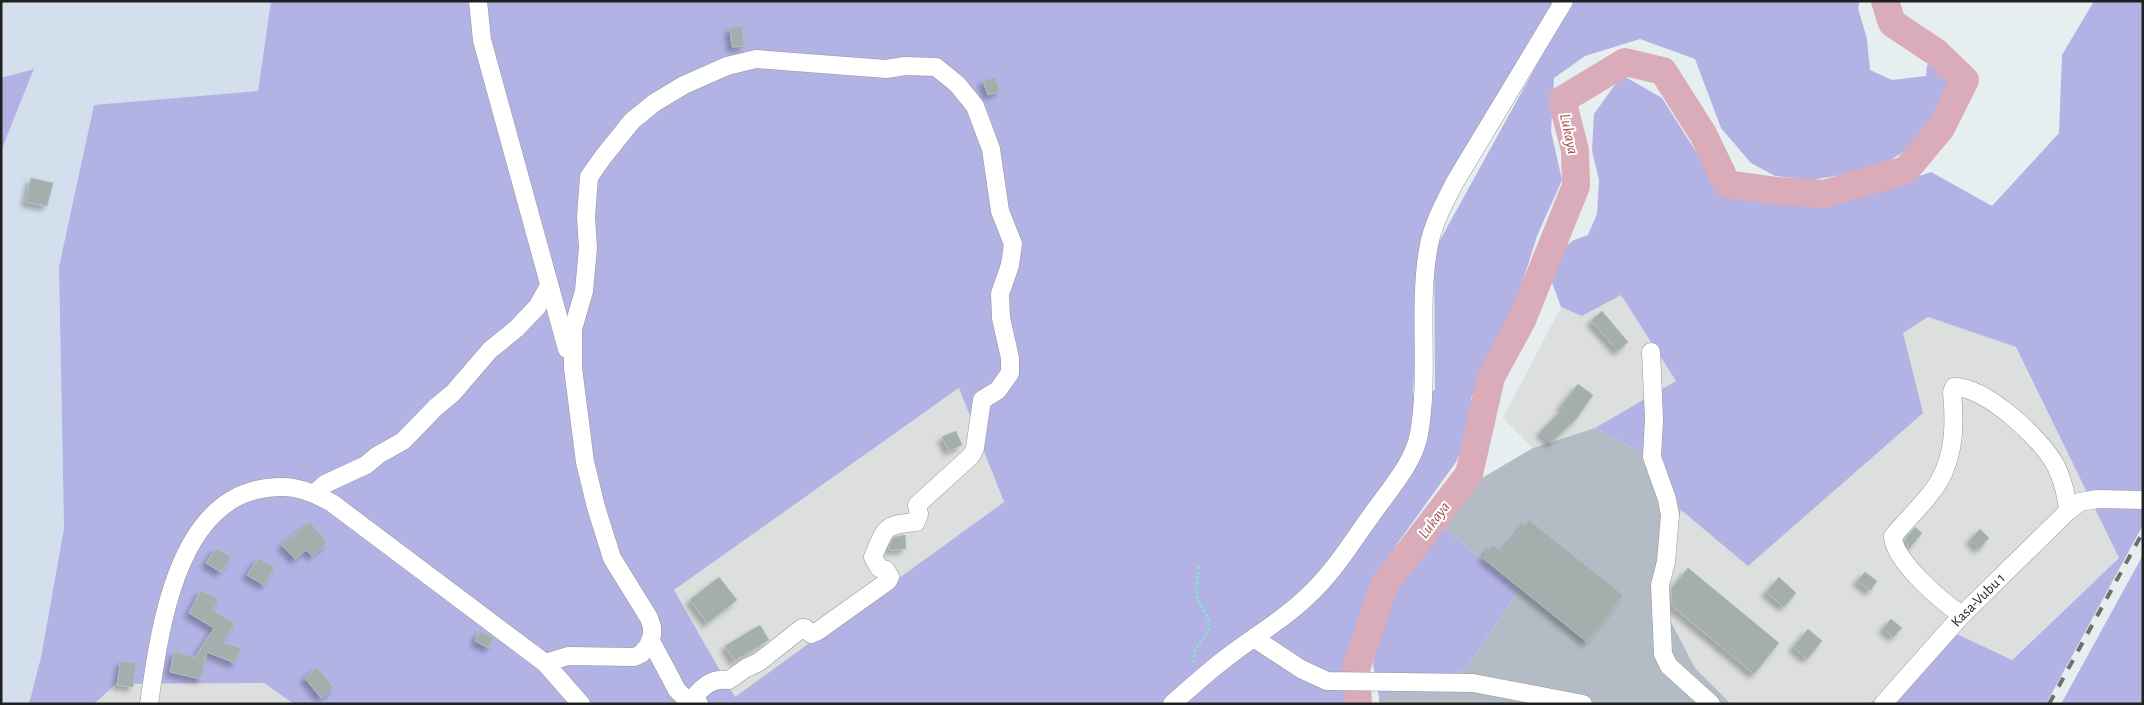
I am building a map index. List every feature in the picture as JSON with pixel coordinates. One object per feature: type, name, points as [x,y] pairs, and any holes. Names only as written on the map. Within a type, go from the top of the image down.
[{"type":"street","points":[[478,1],[482,40],[573,368]]},
{"type":"street","points":[[1172,704],[1254,638],[1276,624],[1308,596],[1342,558],[1400,476],[1413,452],[1419,435],[1424,384],[1424,283],[1430,242],[1441,210],[1454,182],[1564,1]]},
{"type":"street","points":[[756,59],[886,69],[936,66],[957,84],[976,106],[991,149],[1000,211],[1013,244],[1010,265],[1000,294],[1001,318],[1010,358],[1010,373],[998,390],[982,400],[974,452],[917,505],[919,514],[916,522],[893,524],[884,532],[874,557],[879,568],[886,570],[890,577],[883,586],[818,631],[811,634],[805,628],[802,628],[759,662],[728,680],[717,678],[703,687],[695,702],[684,697],[677,690],[651,641],[652,627],[649,618],[612,558],[596,507],[585,462],[573,368],[573,329],[584,291],[587,257],[586,217],[589,177],[632,122],[654,103],[684,85],[728,66],[756,59]]},
{"type":"street","points":[[315,493],[325,484],[366,465],[378,455],[403,441],[436,407],[453,393],[490,350],[516,329],[537,307],[549,286]]},
{"type":"street","points":[[1651,352],[1654,419],[1652,457],[1667,499],[1670,516],[1666,562],[1660,585],[1663,654],[1669,666],[1711,704]]},
{"type":"street","points":[[1962,615],[1951,608],[1917,576],[1897,554],[1893,545],[1893,536],[1938,482],[1946,466],[1952,450],[1954,427],[1952,392],[1954,387],[1961,386],[1973,391],[1999,406],[2038,442],[2056,466],[2067,502],[2074,506],[2098,499],[2143,500]]},
{"type":"street","points":[[149,704],[156,656],[171,592],[196,536],[218,510],[245,493],[276,486],[315,493],[332,503],[545,663],[581,704]]},
{"type":"street","name":"Kasa-Vubu 1","points":[[1883,704],[1962,615],[2074,506]]},
{"type":"street","points":[[1254,638],[1301,669],[1327,681],[1474,683],[1584,704]]},
{"type":"street","points":[[545,663],[568,656],[634,657],[641,654],[651,641]]},
{"type":"path","points":[[1195,684],[1193,658],[1196,649],[1209,629],[1209,622],[1197,599],[1196,588],[1199,566]]},
{"type":"shaded area","points":[[1,1],[271,1],[258,91],[59,267],[64,528],[41,657],[29,704],[1,704],[1,151],[34,70],[1,78]]},
{"type":"shaded area","points":[[271,1],[1557,1],[1422,234],[1413,394],[1435,390],[1434,251],[1572,1],[1860,1],[1858,8],[1867,39],[1870,70],[1892,80],[1926,76],[1927,65],[1938,61],[1949,73],[1954,88],[1945,112],[1926,137],[1888,162],[1846,174],[1811,180],[1775,176],[1751,163],[1721,128],[1695,59],[1640,39],[1585,56],[1554,78],[1551,131],[1562,180],[1537,236],[1515,306],[1471,398],[1475,416],[1456,462],[1397,544],[1355,635],[1345,667],[1347,704],[294,704],[264,683],[116,684],[94,704],[29,704],[41,657],[64,528],[59,267],[94,105],[258,91]],"holes":[[[959,388],[1004,502],[735,697],[674,590]]]},
{"type":"shaded area","points":[[2094,1],[2143,1],[2143,525],[2046,704],[1867,704],[1874,701],[1957,634],[2012,660],[2119,558],[2016,347],[1928,317],[1903,333],[1923,413],[1748,566],[1681,510],[1647,455],[1595,428],[1676,381],[1621,295],[1582,316],[1561,307],[1550,277],[1556,254],[1574,240],[1588,235],[1597,214],[1599,180],[1592,151],[1594,114],[1622,75],[1662,98],[1719,188],[1743,197],[1837,204],[1931,172],[1992,206],[2059,133],[2062,55]]},
{"type":"shaded area","points":[[34,69],[1,151],[1,78]]},
{"type":"shaded area","points":[[1621,295],[1676,381],[1595,428],[1533,448],[1503,418],[1561,307],[1582,316]]},
{"type":"shaded area","points":[[1928,317],[2016,347],[2119,558],[2011,660],[1957,634],[1874,701],[1867,704],[1731,704],[1695,668],[1658,597],[1681,510],[1748,565],[1903,333]]},
{"type":"shaded area","points":[[960,388],[1004,502],[735,698],[674,590]]},
{"type":"shaded area","points":[[1595,428],[1647,455],[1681,510],[1658,597],[1695,668],[1731,704],[1379,704],[1379,697],[1465,670],[1519,590],[1444,528],[1460,491],[1533,448]]},
{"type":"shaded area","points":[[1444,528],[1519,590],[1465,670],[1379,697],[1373,665],[1378,629],[1393,587]]},
{"type":"shaded area","points":[[2143,555],[2143,704],[2061,704]]},
{"type":"shaded area","points":[[264,683],[294,704],[94,704],[116,684]]},
{"type":"building","points":[[742,26],[744,46],[732,47],[730,28]]},
{"type":"building","points":[[995,77],[1000,91],[988,95],[983,81]]},
{"type":"building","points":[[31,178],[53,183],[47,206],[26,202]]},
{"type":"building","points":[[1602,311],[1628,342],[1618,351],[1591,321]]},
{"type":"building","points":[[1578,384],[1593,395],[1576,419],[1551,443],[1540,432],[1564,408],[1561,406]]},
{"type":"building","points":[[956,431],[962,445],[949,451],[942,437]]},
{"type":"building","points":[[1529,520],[1623,595],[1587,642],[1483,558],[1493,545],[1502,552]]},
{"type":"building","points":[[310,522],[327,543],[312,556],[306,550],[295,559],[282,545]]},
{"type":"building","points":[[1915,527],[1922,533],[1909,549],[1905,539]]},
{"type":"building","points":[[1980,529],[1989,538],[1979,549],[1970,540]]},
{"type":"building","points":[[905,535],[906,549],[889,550],[894,537]]},
{"type":"building","points":[[216,548],[231,557],[221,572],[206,563]]},
{"type":"building","points":[[258,558],[275,568],[264,585],[247,575]]},
{"type":"building","points":[[1688,568],[1779,643],[1754,674],[1672,606],[1671,589]]},
{"type":"building","points":[[1865,572],[1877,581],[1870,591],[1857,581]]},
{"type":"building","points":[[719,577],[737,600],[707,623],[690,600]]},
{"type":"building","points":[[1779,577],[1796,593],[1784,607],[1766,592]]},
{"type":"building","points":[[201,590],[219,600],[213,610],[235,624],[223,642],[241,648],[235,663],[207,652],[201,679],[170,672],[174,652],[195,657],[214,628],[189,613]]},
{"type":"building","points":[[1891,619],[1902,628],[1893,637],[1883,628]]},
{"type":"building","points":[[760,625],[769,640],[734,661],[725,646]]},
{"type":"building","points":[[1808,629],[1822,641],[1807,659],[1793,647]]},
{"type":"building","points":[[480,631],[494,638],[489,648],[475,641]]},
{"type":"building","points":[[121,661],[136,663],[133,687],[117,685]]},
{"type":"building","points":[[317,667],[334,688],[321,698],[305,678]]},
{"type":"waterway","name":"Lukaya","points":[[1358,704],[1356,669],[1384,585],[1469,474],[1491,377],[1522,320],[1576,186],[1575,150],[1562,100],[1625,62],[1663,71],[1703,134],[1727,184],[1777,191],[1824,194],[1906,170],[1941,128],[1965,80],[1937,53],[1892,23],[1885,1]]},
{"type":"railway","points":[[2049,704],[2143,532]]}]
